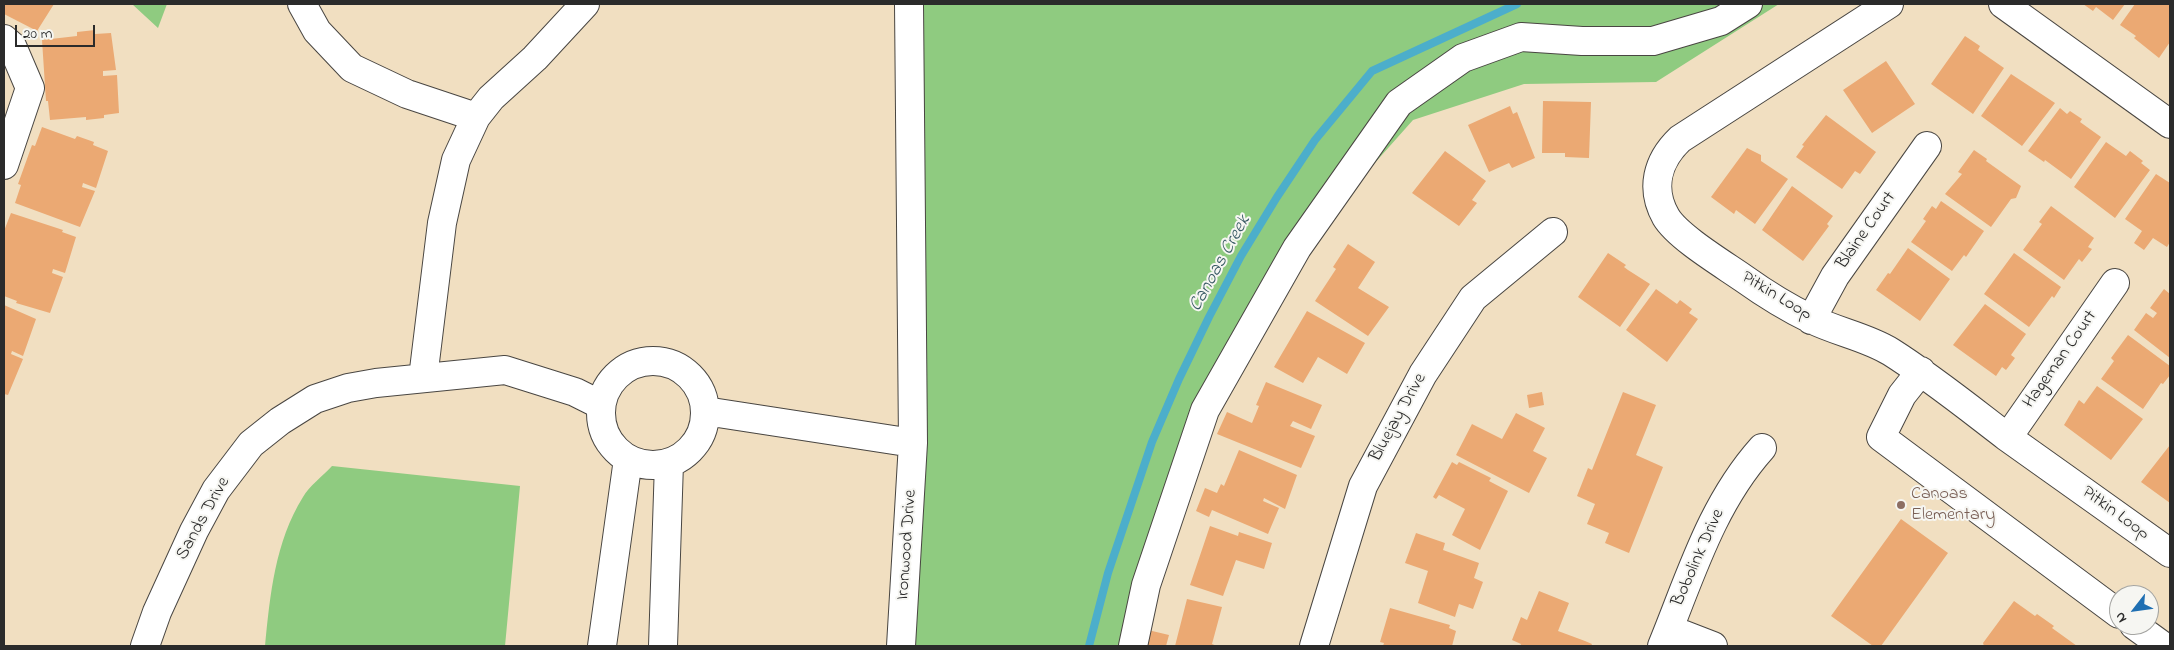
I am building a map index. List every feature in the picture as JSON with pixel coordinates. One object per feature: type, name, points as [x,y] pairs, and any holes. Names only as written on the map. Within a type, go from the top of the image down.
[{"type":"street","points":[[302,4],[317,31],[352,68],[407,94],[476,117]]},
{"type":"street","points":[[422,378],[442,222],[456,160],[476,117],[491,98],[535,58],[585,4]]},
{"type":"street","name":"Ironwood Drive","points":[[901,646],[913,443],[909,4]]},
{"type":"street","points":[[1133,646],[1146,585],[1205,410],[1297,248],[1399,103],[1464,58],[1521,37],[1582,41],[1653,41],[1721,21],[1748,4]]},
{"type":"street","name":"Pitkin Loop","points":[[1889,4],[1680,139],[1668,151],[1660,167],[1657,185],[1660,202],[1666,218],[1678,232],[1756,287],[1811,320],[1883,347],[1921,371],[2008,437],[2170,553]]},
{"type":"street","points":[[2003,4],[2170,124]]},
{"type":"street","points":[[4,40],[12,46],[30,88],[4,165]]},
{"type":"street","name":"Blaine Court","points":[[1811,320],[1835,276],[1927,146]]},
{"type":"street","name":"Bluejay Drive","points":[[1314,646],[1362,486],[1423,374],[1473,298],[1552,232]]},
{"type":"street","name":"Hageman Court","points":[[2008,437],[2115,284]]},
{"type":"street","points":[[648,360],[662,361],[684,370],[695,381],[702,395],[705,410],[703,428],[696,444],[684,455],[669,463],[642,464],[628,459],[618,452],[604,431],[601,405],[605,391],[612,379],[622,370],[635,363],[648,360]]},
{"type":"street","name":"Sands Drive","points":[[145,646],[157,612],[194,531],[216,490],[250,444],[280,421],[315,399],[348,388],[422,378],[506,370],[575,392],[601,405]]},
{"type":"street","points":[[1921,371],[1902,395],[1881,438],[2109,607]]},
{"type":"street","points":[[705,410],[913,443]]},
{"type":"street","name":"Bobolink Drive","points":[[1665,638],[1708,531],[1741,473],[1762,448]]},
{"type":"street","points":[[602,646],[628,459]]},
{"type":"street","points":[[663,646],[669,463]]},
{"type":"street","points":[[2147,635],[2162,646]]},
{"type":"street","points":[[1665,638],[1713,646]]},
{"type":"green space","points":[[132,4],[167,4],[158,28]]},
{"type":"green space","points":[[913,4],[1779,4],[1656,82],[1524,84],[1413,120],[1373,165],[1305,252],[1218,417],[1158,583],[1143,646],[901,646]]},
{"type":"green space","points":[[332,466],[520,486],[505,646],[265,646],[275,569],[286,532],[306,493]]},
{"type":"building","points":[[4,4],[54,4],[37,31],[4,14]]},
{"type":"building","points":[[2083,4],[2125,4],[2113,20],[2096,7],[2093,11]]},
{"type":"building","points":[[2135,4],[2170,4],[2170,42],[2159,58],[2134,38],[2136,36],[2120,25]]},
{"type":"building","points":[[95,30],[95,34],[111,33],[116,70],[103,71],[103,76],[117,75],[119,113],[104,115],[104,118],[86,120],[86,117],[50,120],[48,101],[46,101],[42,40],[77,36],[77,32]]},
{"type":"building","points":[[1965,36],[1980,46],[1978,50],[2004,68],[1973,114],[1931,84]]},
{"type":"building","points":[[1886,61],[1915,104],[1872,133],[1843,90]]},
{"type":"building","points":[[2011,74],[2055,103],[2022,146],[1981,116]]},
{"type":"building","points":[[1543,101],[1591,102],[1589,158],[1565,157],[1565,153],[1542,153]]},
{"type":"building","points":[[1510,106],[1513,114],[1517,112],[1535,158],[1512,168],[1509,163],[1489,172],[1468,125]]},
{"type":"building","points":[[2060,108],[2067,114],[2070,111],[2082,119],[2080,122],[2101,137],[2071,179],[2045,160],[2044,162],[2028,151]]},
{"type":"building","points":[[1826,115],[1876,152],[1860,174],[1855,171],[1842,189],[1796,157],[1804,146],[1802,145]]},
{"type":"building","points":[[42,127],[75,139],[77,136],[94,142],[93,145],[108,151],[96,188],[83,183],[82,187],[95,191],[80,227],[15,203],[21,185],[18,184],[32,145],[35,146]]},
{"type":"building","points":[[2106,142],[2126,156],[2130,151],[2143,161],[2141,163],[2150,170],[2115,218],[2074,187]]},
{"type":"building","points":[[1747,148],[1761,155],[1761,161],[1788,179],[1755,224],[1736,210],[1734,214],[1711,197]]},
{"type":"building","points":[[1974,150],[2021,186],[2016,198],[2011,199],[1991,227],[1945,194],[1962,174],[1958,172]]},
{"type":"building","points":[[1445,151],[1486,181],[1472,200],[1477,203],[1459,226],[1412,193]]},
{"type":"building","points":[[2156,174],[2170,183],[2170,242],[2167,247],[2153,238],[2144,250],[2134,243],[2142,231],[2125,219]]},
{"type":"building","points":[[1792,186],[1833,216],[1827,224],[1829,226],[1803,261],[1762,230]]},
{"type":"building","points":[[1941,201],[1984,231],[1966,257],[1964,255],[1952,271],[1911,242],[1926,221],[1923,219],[1932,206],[1936,209]]},
{"type":"building","points":[[2051,206],[2094,238],[2088,247],[2092,249],[2082,262],[2079,259],[2064,280],[2023,250],[2042,224],[2039,222]]},
{"type":"building","points":[[11,213],[63,230],[62,232],[76,237],[65,273],[53,269],[52,273],[63,277],[50,313],[16,303],[17,301],[4,296],[4,231]]},
{"type":"building","points":[[1348,244],[1375,262],[1358,288],[1389,307],[1368,336],[1315,301],[1336,269],[1333,267]]},
{"type":"building","points":[[1908,248],[1950,279],[1920,321],[1876,290]]},
{"type":"building","points":[[1608,253],[1626,265],[1624,267],[1628,270],[1650,284],[1620,327],[1578,297]]},
{"type":"building","points":[[2014,253],[2061,287],[2029,327],[1984,294]]},
{"type":"building","points":[[1656,289],[1677,304],[1680,300],[1692,309],[1689,313],[1698,319],[1667,362],[1626,330]]},
{"type":"building","points":[[2164,289],[2170,294],[2170,358],[2134,330],[2146,313],[2153,318],[2157,313],[2150,308]]},
{"type":"building","points":[[1985,304],[2026,334],[2011,355],[2015,358],[2006,370],[2002,367],[1996,376],[1953,345]]},
{"type":"building","points":[[4,305],[36,319],[23,356],[12,351],[11,354],[23,359],[8,395],[4,394]]},
{"type":"building","points":[[1307,311],[1365,343],[1347,374],[1318,357],[1303,383],[1274,367]]},
{"type":"building","points":[[2128,335],[2170,366],[2170,375],[2163,384],[2161,383],[2143,409],[2101,379],[2114,361],[2111,358]]},
{"type":"building","points":[[1266,382],[1322,405],[1311,429],[1293,421],[1290,426],[1315,436],[1301,468],[1217,434],[1227,412],[1252,423],[1259,406],[1256,405]]},
{"type":"building","points":[[2097,386],[2143,419],[2111,460],[2064,425],[2079,400],[2084,404]]},
{"type":"building","points":[[1542,392],[1544,405],[1529,408],[1527,395]]},
{"type":"building","points":[[1623,392],[1656,405],[1636,455],[1663,467],[1629,553],[1605,543],[1609,533],[1587,524],[1595,504],[1577,496],[1588,468],[1592,470]]},
{"type":"building","points":[[1516,413],[1545,428],[1533,451],[1547,458],[1529,493],[1456,455],[1472,424],[1502,439]]},
{"type":"building","points":[[2170,445],[2170,503],[2141,482]]},
{"type":"building","points":[[1239,450],[1297,475],[1285,509],[1264,498],[1263,501],[1279,508],[1268,534],[1212,510],[1209,517],[1196,511],[1205,488],[1217,493],[1221,484],[1224,486]]},
{"type":"building","points":[[1452,462],[1457,465],[1459,462],[1491,478],[1489,481],[1508,491],[1480,550],[1452,535],[1465,509],[1439,495],[1436,499],[1433,497]]},
{"type":"building","points":[[1901,519],[1948,553],[1881,646],[1873,646],[1831,616]]},
{"type":"building","points":[[1210,526],[1238,536],[1239,532],[1272,543],[1264,569],[1236,560],[1223,596],[1190,585]]},
{"type":"building","points":[[1416,533],[1445,543],[1443,550],[1479,563],[1474,578],[1483,582],[1473,609],[1459,604],[1455,617],[1418,603],[1428,571],[1405,563]]},
{"type":"building","points":[[1539,591],[1569,603],[1558,631],[1592,644],[1591,646],[1520,646],[1521,644],[1512,640],[1521,617],[1527,620]]},
{"type":"building","points":[[1187,599],[1222,607],[1212,644],[1217,646],[1175,646]]},
{"type":"building","points":[[2014,601],[2035,616],[2037,614],[2054,626],[2052,628],[2077,646],[1984,646],[1983,643]]},
{"type":"building","points":[[1390,608],[1450,625],[1449,628],[1456,631],[1452,646],[1383,646],[1384,643],[1380,642]]},
{"type":"building","points":[[1148,630],[1169,635],[1166,646],[1144,646]]},
{"type":"waterway","name":"Canoas Creek","points":[[1089,646],[1108,573],[1152,442],[1179,379],[1209,317],[1241,256],[1277,197],[1315,140],[1372,71],[1517,4]]},
{"type":"place","name":"Canoas Elementary","points":[[1901,505]]}]
